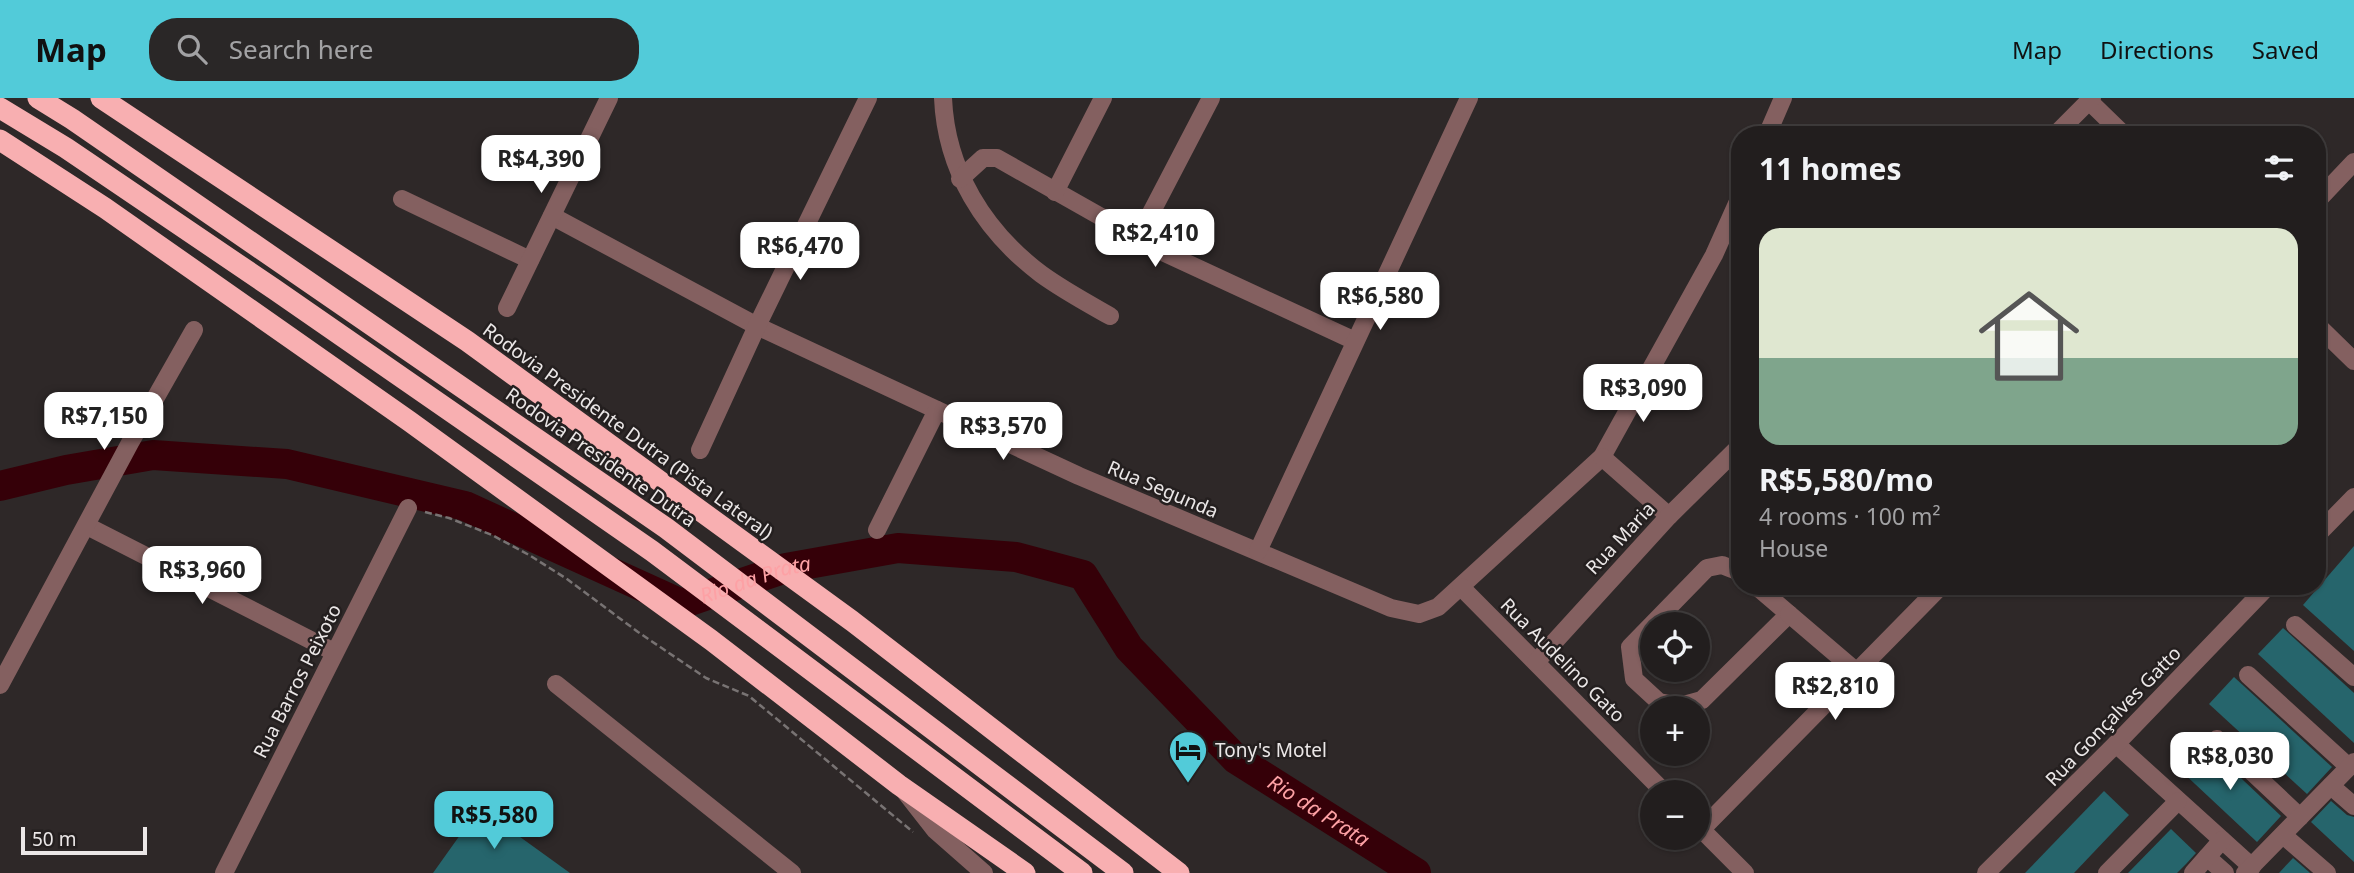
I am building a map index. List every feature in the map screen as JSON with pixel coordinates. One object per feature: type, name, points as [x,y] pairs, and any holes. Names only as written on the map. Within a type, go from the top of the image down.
[{"type":"highway","name":"Rodovia Presidente Dutra","points":[[38,98],[666,528],[1123,873]]},
{"type":"highway","name":"Rodovia Presidente Dutra (Pista Lateral)","points":[[102,98],[467,341],[852,621],[1179,873]]},
{"type":"highway","points":[[0,108],[66,148],[251,273],[652,551],[1082,873]]},
{"type":"highway","points":[[0,140],[10,150],[105,208],[456,456],[711,640],[899,785],[1025,873]]},
{"type":"street","points":[[507,308],[609,98]]},
{"type":"street","points":[[700,450],[868,98]]},
{"type":"street","points":[[943,98],[944,126],[960,179],[994,229],[1017,254],[1042,275],[1110,316]]},
{"type":"street","points":[[1055,192],[1103,98]]},
{"type":"street","points":[[1138,238],[1211,98]]},
{"type":"street","points":[[1258,551],[1469,98]]},
{"type":"street","points":[[1771,126],[1783,98]]},
{"type":"street","points":[[2064,126],[2090,100],[2115,126]]},
{"type":"street","points":[[960,179],[983,158],[997,158],[1165,253],[1355,341]]},
{"type":"street","points":[[2326,192],[2354,162]]},
{"type":"street","points":[[402,199],[530,260]]},
{"type":"street","name":"Rua Segunda","points":[[552,216],[757,326],[1079,476],[1404,612],[1419,614],[1431,611],[1461,587],[1602,457],[1714,255],[1731,217]]},
{"type":"street","points":[[0,685],[194,330]]},
{"type":"street","points":[[2326,334],[2354,361]]},
{"type":"street","points":[[877,530],[937,410]]},
{"type":"street","name":"Rua Maria","points":[[1535,662],[1668,516],[1731,455]]},
{"type":"street","points":[[1602,457],[1668,516]]},
{"type":"street","points":[[2326,526],[2354,497]]},
{"type":"street","name":"Rua Barros Peixoto","points":[[224,873],[408,508]]},
{"type":"street","points":[[87,526],[334,652]]},
{"type":"street","points":[[1731,568],[1722,565],[1707,568],[1630,648],[1634,679],[1659,702],[1680,706],[1702,700],[1789,614]]},
{"type":"street","name":"Rua Audelino Gato","points":[[1461,587],[1652,780]]},
{"type":"street","points":[[1767,595],[1857,672]]},
{"type":"street","points":[[1710,818],[1932,595]]},
{"type":"street","name":"Rua Gonçalves Gatto","points":[[1986,873],[2116,744],[2259,595]]},
{"type":"street","points":[[2295,625],[2354,677]]},
{"type":"street","points":[[2116,744],[2222,840],[2248,870],[2351,765],[2248,676]]},
{"type":"street","points":[[556,684],[792,873]]},
{"type":"street","points":[[2217,739],[2300,817]]},
{"type":"street","points":[[899,785],[935,830],[984,873]]},
{"type":"street","points":[[2331,786],[2354,806]]},
{"type":"street","points":[[2107,873],[2178,801]]},
{"type":"street","points":[[2283,835],[2327,873]]},
{"type":"street","points":[[1710,838],[1745,873]]},
{"type":"street","points":[[2193,873],[2222,840]]},
{"type":"street","points":[[2207,857],[2225,873]]},
{"type":"path","points":[[408,508],[449,518],[492,535],[567,579],[705,678],[749,696],[922,838]]},
{"type":"building","points":[[2354,546],[2354,651],[2303,605],[2312,595],[2326,595],[2326,578]]},
{"type":"building","points":[[2283,628],[2354,693],[2354,743],[2258,654]]},
{"type":"building","points":[[2234,677],[2332,767],[2307,794],[2209,704]]},
{"type":"building","points":[[2204,743],[2281,816],[2257,842],[2179,769]]},
{"type":"building","points":[[2104,791],[2129,815],[2074,873],[2025,873]]},
{"type":"building","points":[[2331,801],[2347,815],[2354,817],[2354,862],[2311,822]]},
{"type":"building","points":[[480,807],[505,826],[570,873],[433,873]]},
{"type":"building","points":[[2171,829],[2196,853],[2186,864],[2177,873],[2128,873]]},
{"type":"building","points":[[2293,858],[2309,872],[2310,873],[2279,873]]},
{"type":"waterway","name":"Rio da Prata","points":[[0,486],[66,470],[153,455],[287,464],[465,506],[681,604],[786,568],[898,548],[1016,557],[1083,575],[1129,648],[1236,759],[1416,873]]},
{"type":"place","name":"Tony's Motel","points":[[1188,784]]}]
